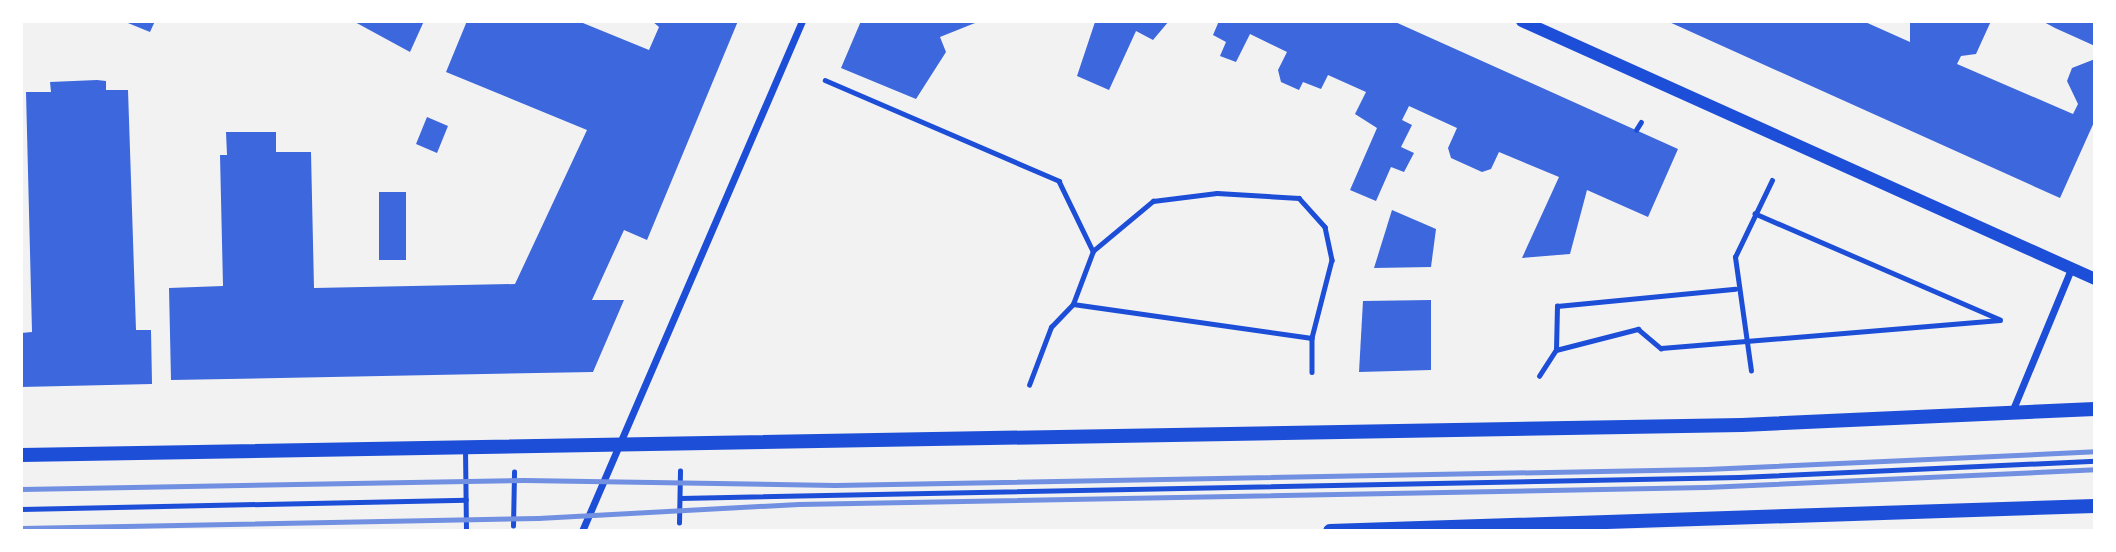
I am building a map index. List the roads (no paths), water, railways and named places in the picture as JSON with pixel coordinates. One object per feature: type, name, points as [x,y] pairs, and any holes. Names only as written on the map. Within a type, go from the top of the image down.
[{"type":"main road","points":[[21,456],[621,447],[2011,415],[2095,410]]},
{"type":"main road","points":[[1330,531],[2095,506]]},
{"type":"street","points":[[582,531],[621,447],[802,21]]},
{"type":"street","points":[[1522,21],[2095,279]]},
{"type":"street","points":[[2011,415],[2071,269]]},
{"type":"lane","points":[[465,449],[466,531]]},
{"type":"lane","points":[[21,509],[466,500]]},
{"type":"railway","points":[[21,489],[524,480],[835,485],[1706,469],[2095,451]]},
{"type":"railway","points":[[21,528],[538,518],[799,504],[1706,487],[2095,469]]}]
